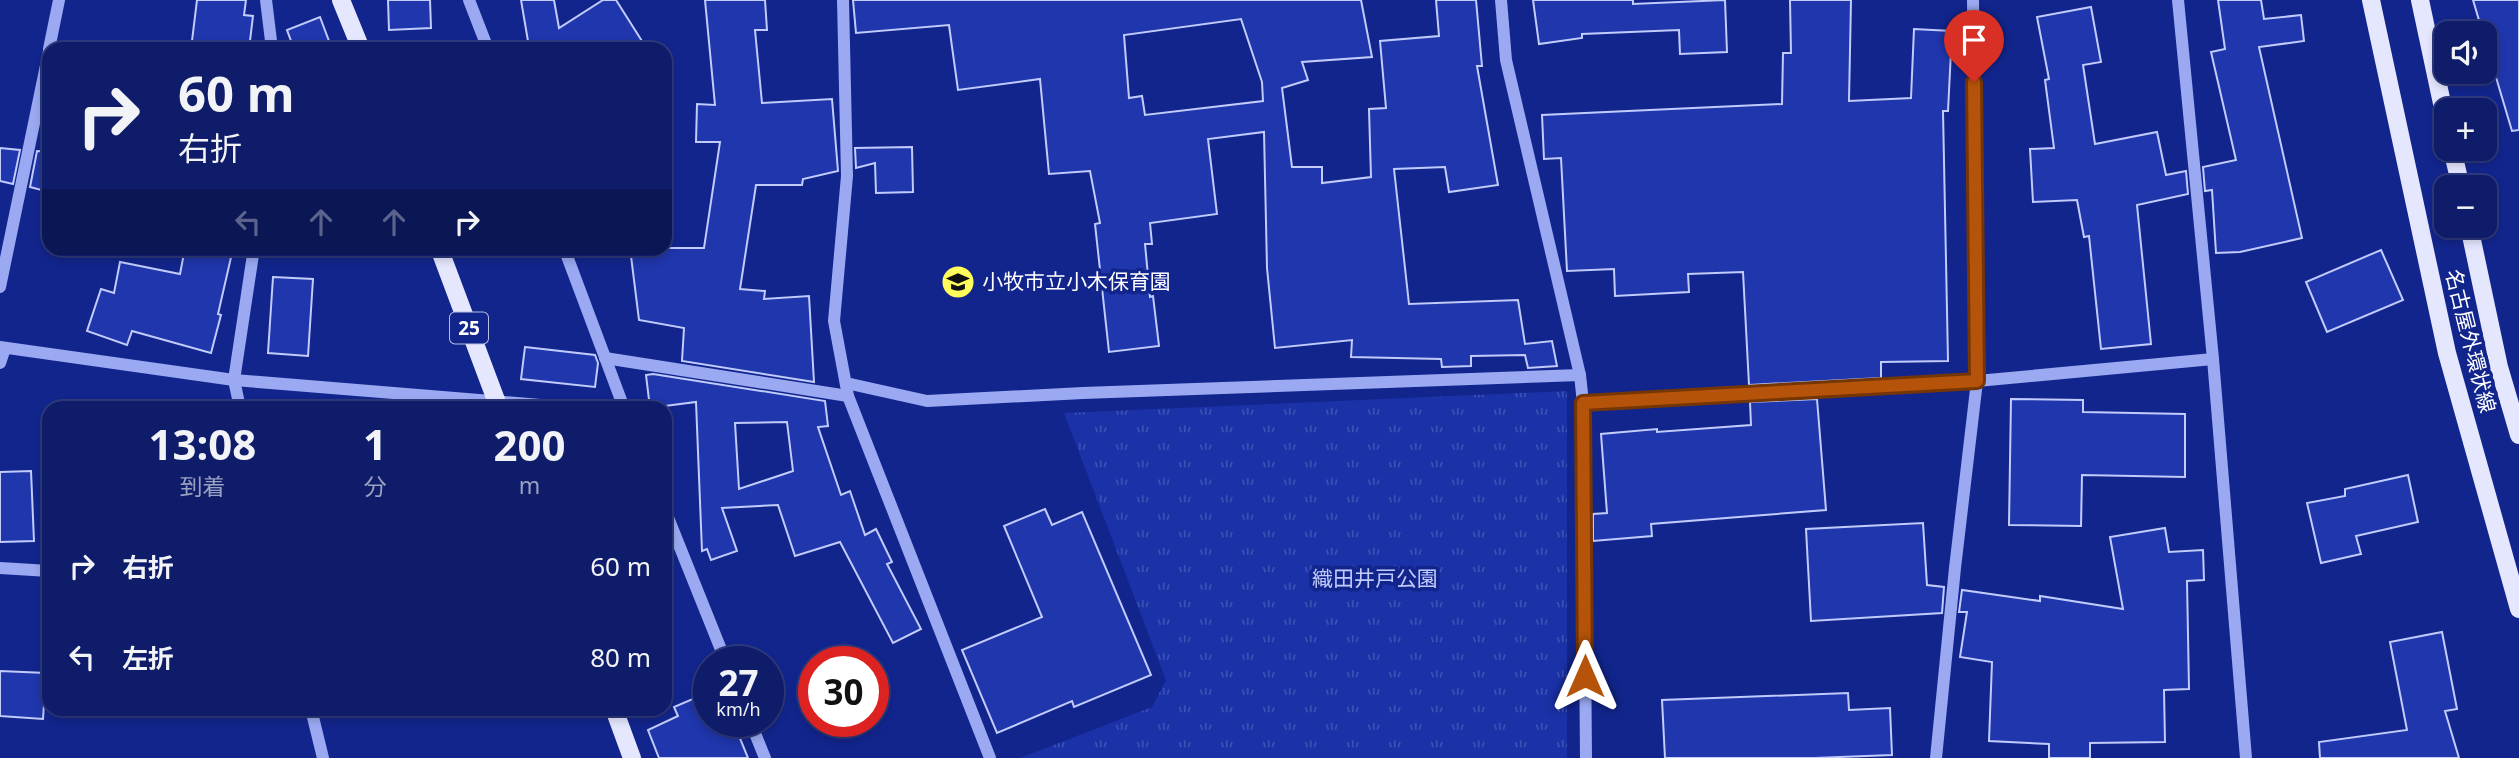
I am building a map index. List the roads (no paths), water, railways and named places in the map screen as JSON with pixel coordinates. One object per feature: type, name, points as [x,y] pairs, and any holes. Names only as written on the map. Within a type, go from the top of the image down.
[{"type":"main road","points":[[341,0],[358,42]]},
{"type":"main road","name":"名古屋外環状線","points":[[2371,0],[2447,353],[2519,609]]},
{"type":"main road","points":[[2420,0],[2441,98]]},
{"type":"main road","name":"名古屋外環状線","points":[[2472,238],[2499,367],[2519,435]]},
{"type":"main road","name":"25","points":[[442,256],[497,401]]},
{"type":"main road","points":[[617,716],[632,758]]},
{"type":"street","points":[[51,42],[60,0]]},
{"type":"street","points":[[266,0],[271,42]]},
{"type":"street","points":[[469,0],[485,42]]},
{"type":"street","points":[[843,0],[847,176],[834,321],[848,396],[990,758]]},
{"type":"street","points":[[1500,0],[1506,60],[1580,376],[1583,403],[1586,758]]},
{"type":"street","points":[[1936,758],[1977,381],[1973,0]]},
{"type":"street","points":[[2178,0],[2213,359],[2246,758]]},
{"type":"street","points":[[0,287],[42,84]]},
{"type":"street","points":[[238,401],[234,380],[253,256]]},
{"type":"street","points":[[567,256],[621,401]]},
{"type":"street","points":[[0,363],[2,347],[234,380],[465,401]]},
{"type":"street","points":[[605,358],[848,396]]},
{"type":"street","points":[[1583,403],[1977,381],[2213,359]]},
{"type":"street","points":[[846,383],[927,401],[1580,376]]},
{"type":"street","points":[[672,527],[720,646]]},
{"type":"street","points":[[0,568],[42,571]]},
{"type":"street","points":[[313,716],[323,758]]},
{"type":"street","points":[[756,737],[765,758]]},
{"type":"place","name":"小牧市立小木保育園","points":[[958,282]]},
{"type":"park label","name":"織田井戸公園","points":[[1375,579]]}]
